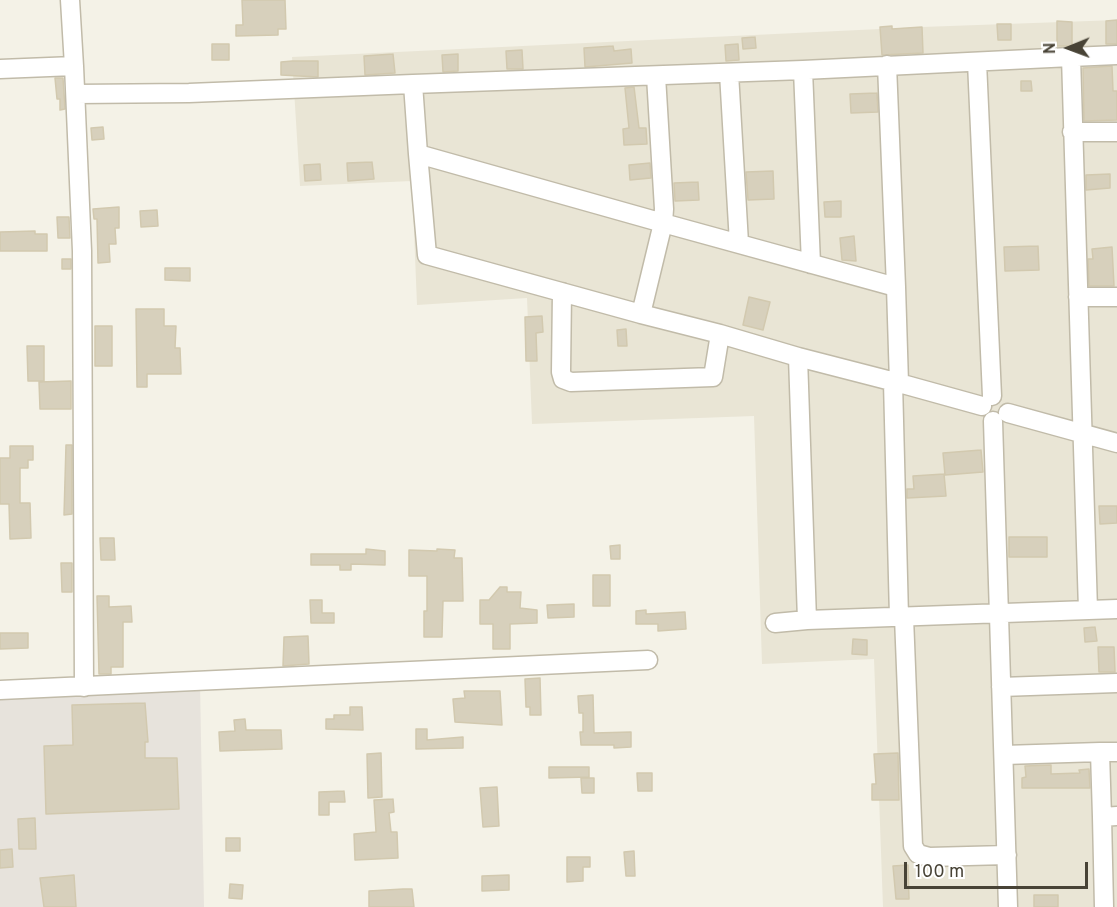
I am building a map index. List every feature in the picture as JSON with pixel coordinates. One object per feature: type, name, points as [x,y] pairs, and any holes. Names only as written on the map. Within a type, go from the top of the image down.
[{"type":"street","points":[[69,0],[76,94],[82,251],[84,687]]},
{"type":"street","points":[[76,94],[189,93],[656,76],[1117,55]]},
{"type":"street","points":[[1071,57],[1088,610]]},
{"type":"street","points":[[977,62],[987,401],[982,413],[986,418],[1000,417],[1083,433],[1117,443]]},
{"type":"street","points":[[887,65],[896,287],[902,617],[912,846],[918,854],[929,857],[1007,855]]},
{"type":"street","points":[[0,69],[74,66]]},
{"type":"street","points":[[803,70],[811,264]]},
{"type":"street","points":[[729,73],[739,243]]},
{"type":"street","points":[[641,314],[663,223],[664,209],[656,76]]},
{"type":"street","points":[[413,84],[427,255],[896,383],[987,401]]},
{"type":"street","points":[[1072,132],[1117,132]]},
{"type":"street","points":[[418,154],[896,287]]},
{"type":"street","points":[[562,292],[561,372],[563,380],[571,382],[713,377],[720,334]]},
{"type":"street","points":[[1078,297],[1117,297]]},
{"type":"street","points":[[798,357],[807,620]]},
{"type":"street","points":[[1000,417],[998,614],[1008,907]]},
{"type":"street","points":[[776,623],[1117,609]]},
{"type":"street","points":[[0,690],[648,660]]},
{"type":"street","points":[[1001,687],[1117,683]]},
{"type":"street","points":[[1004,755],[1108,752],[1110,817],[1104,907]]},
{"type":"shaded area","points":[[1117,20],[1117,907],[883,907],[874,659],[762,664],[754,416],[532,424],[527,298],[417,305],[412,181],[300,186],[292,57]]},
{"type":"shaded area","points":[[200,683],[204,907],[0,907],[0,691]]},
{"type":"building","points":[[242,0],[285,0],[286,29],[278,29],[278,35],[236,36],[236,25],[243,25]]},
{"type":"building","points":[[1117,20],[1117,44],[1106,44],[1106,21]]},
{"type":"building","points":[[1057,21],[1072,22],[1072,46],[1057,46]]},
{"type":"building","points":[[997,24],[1011,24],[1011,40],[998,40]]},
{"type":"building","points":[[892,26],[892,29],[922,27],[923,53],[882,55],[880,27]]},
{"type":"building","points":[[755,37],[756,48],[743,49],[742,38]]},
{"type":"building","points":[[212,44],[229,44],[229,60],[212,60]]},
{"type":"building","points":[[738,44],[739,60],[726,61],[725,45]]},
{"type":"building","points":[[613,46],[614,51],[631,49],[632,63],[585,67],[584,48]]},
{"type":"building","points":[[522,50],[523,69],[507,69],[506,51]]},
{"type":"building","points":[[393,54],[395,73],[365,75],[364,56]]},
{"type":"building","points":[[458,54],[458,71],[443,72],[442,55]]},
{"type":"building","points":[[318,61],[318,77],[281,75],[281,62]]},
{"type":"building","points":[[1112,66],[1113,91],[1117,91],[1117,120],[1084,121],[1083,68]]},
{"type":"building","points":[[55,78],[63,78],[65,109],[60,110]]},
{"type":"building","points":[[1021,81],[1031,81],[1032,91],[1021,91]]},
{"type":"building","points":[[634,87],[639,128],[646,128],[647,144],[624,145],[623,129],[629,128],[625,88]]},
{"type":"building","points":[[877,93],[878,112],[851,113],[850,94]]},
{"type":"building","points":[[103,127],[104,139],[92,140],[91,128]]},
{"type":"building","points":[[372,162],[374,179],[348,181],[347,163]]},
{"type":"building","points":[[650,163],[651,178],[630,180],[629,165]]},
{"type":"building","points":[[320,164],[321,180],[305,181],[304,165]]},
{"type":"building","points":[[773,171],[774,199],[748,200],[746,172]]},
{"type":"building","points":[[1110,174],[1110,188],[1086,190],[1086,175]]},
{"type":"building","points":[[698,182],[699,200],[675,201],[674,183]]},
{"type":"building","points":[[841,201],[841,217],[825,217],[824,202]]},
{"type":"building","points":[[119,207],[119,228],[115,228],[116,244],[109,244],[110,262],[98,263],[97,219],[94,219],[93,209]]},
{"type":"building","points":[[157,210],[158,226],[141,227],[140,211]]},
{"type":"building","points":[[57,217],[69,217],[70,238],[58,238]]},
{"type":"building","points":[[35,231],[35,234],[47,234],[47,251],[0,251],[0,232]]},
{"type":"building","points":[[854,236],[856,261],[842,260],[840,238]]},
{"type":"building","points":[[1038,246],[1039,270],[1005,271],[1004,247]]},
{"type":"building","points":[[1112,247],[1114,286],[1089,286],[1088,259],[1093,259],[1092,249]]},
{"type":"building","points":[[62,259],[71,259],[71,269],[62,269]]},
{"type":"building","points":[[165,268],[190,268],[190,281],[165,280]]},
{"type":"building","points":[[749,297],[770,302],[763,330],[743,325]]},
{"type":"building","points":[[136,309],[164,309],[164,326],[176,326],[175,348],[180,348],[181,374],[147,374],[147,387],[137,387]]},
{"type":"building","points":[[542,316],[543,332],[536,333],[537,361],[526,361],[525,317]]},
{"type":"building","points":[[95,326],[112,326],[112,366],[95,366]]},
{"type":"building","points":[[626,329],[627,346],[618,346],[617,330]]},
{"type":"building","points":[[27,346],[44,346],[44,381],[28,381]]},
{"type":"building","points":[[71,381],[71,409],[40,409],[39,382]]},
{"type":"building","points":[[66,445],[72,445],[72,514],[64,515]]},
{"type":"building","points":[[10,446],[33,446],[33,460],[28,460],[28,468],[20,468],[20,503],[30,503],[31,538],[10,539],[9,504],[0,504],[0,458],[10,458]]},
{"type":"building","points":[[981,450],[983,472],[945,475],[943,453]]},
{"type":"building","points":[[944,474],[946,496],[907,498],[907,489],[914,489],[913,476]]},
{"type":"building","points":[[1099,506],[1117,506],[1117,523],[1100,524]]},
{"type":"building","points":[[1009,537],[1047,537],[1047,557],[1009,557]]},
{"type":"building","points":[[100,538],[114,538],[115,560],[101,560]]},
{"type":"building","points":[[620,545],[620,559],[611,559],[610,546]]},
{"type":"building","points":[[366,549],[385,551],[385,565],[351,564],[351,570],[340,570],[340,565],[311,565],[311,554],[366,554]]},
{"type":"building","points":[[437,549],[455,550],[454,558],[462,558],[463,601],[443,601],[442,637],[424,637],[427,576],[409,576],[409,550],[437,551]]},
{"type":"building","points":[[61,563],[72,563],[72,592],[62,592]]},
{"type":"building","points":[[593,575],[610,575],[610,606],[593,606]]},
{"type":"building","points":[[500,587],[507,587],[507,592],[521,592],[520,608],[537,610],[537,623],[510,624],[510,649],[493,649],[493,624],[480,624],[480,600],[489,600]]},
{"type":"building","points":[[97,596],[109,596],[109,607],[131,606],[132,622],[123,622],[123,667],[111,667],[111,674],[99,674]]},
{"type":"building","points":[[310,600],[322,600],[322,613],[334,613],[334,623],[311,623]]},
{"type":"building","points":[[574,604],[574,617],[548,618],[547,605]]},
{"type":"building","points":[[646,610],[646,614],[685,612],[686,629],[658,631],[658,624],[636,624],[636,611]]},
{"type":"building","points":[[1095,627],[1097,641],[1085,642],[1084,628]]},
{"type":"building","points":[[0,633],[28,633],[28,648],[0,649]]},
{"type":"building","points":[[308,636],[309,664],[283,666],[284,637]]},
{"type":"building","points":[[853,639],[867,640],[867,655],[852,654]]},
{"type":"building","points":[[1098,647],[1114,647],[1115,672],[1099,672]]},
{"type":"building","points":[[540,678],[541,715],[530,715],[530,707],[526,707],[525,679]]},
{"type":"building","points":[[464,691],[500,691],[502,725],[455,722],[453,699],[465,698]]},
{"type":"building","points":[[593,695],[594,733],[631,732],[631,747],[581,745],[580,732],[583,732],[583,713],[579,713],[578,696]]},
{"type":"building","points":[[145,703],[148,742],[145,742],[145,758],[177,758],[179,809],[46,814],[44,746],[73,745],[72,705]]},
{"type":"building","points":[[350,707],[362,707],[363,730],[326,729],[326,719],[334,719],[334,715],[350,715]]},
{"type":"building","points":[[245,719],[246,730],[281,730],[282,749],[220,751],[219,732],[235,731],[234,720]]},
{"type":"building","points":[[416,729],[427,729],[427,740],[463,737],[463,748],[416,749]]},
{"type":"building","points":[[381,753],[382,797],[368,798],[367,754]]},
{"type":"building","points":[[898,753],[899,800],[872,800],[872,784],[876,784],[874,754]]},
{"type":"building","points":[[1051,765],[1051,774],[1080,773],[1079,770],[1089,769],[1090,788],[1022,788],[1022,778],[1026,777],[1025,766]]},
{"type":"building","points":[[549,767],[589,767],[589,777],[549,778]]},
{"type":"building","points":[[637,773],[652,773],[652,791],[638,791]]},
{"type":"building","points":[[581,778],[594,778],[594,793],[582,793]]},
{"type":"building","points":[[497,787],[499,826],[483,827],[480,788]]},
{"type":"building","points":[[344,791],[345,802],[329,802],[329,815],[319,815],[319,792]]},
{"type":"building","points":[[393,799],[394,812],[389,813],[391,832],[397,832],[398,858],[355,860],[354,834],[376,832],[374,800]]},
{"type":"building","points":[[35,818],[36,849],[19,849],[18,819]]},
{"type":"building","points":[[226,838],[240,838],[240,851],[226,851]]},
{"type":"building","points":[[12,849],[13,867],[0,868],[0,850]]},
{"type":"building","points":[[634,851],[635,876],[626,876],[624,852]]},
{"type":"building","points":[[567,857],[590,857],[590,867],[583,867],[583,881],[567,882]]},
{"type":"building","points":[[908,865],[909,899],[896,899],[893,866]]},
{"type":"building","points":[[74,875],[76,907],[44,907],[40,878]]},
{"type":"building","points":[[509,875],[509,890],[482,891],[482,876]]},
{"type":"building","points":[[230,884],[243,885],[242,899],[229,898]]},
{"type":"building","points":[[412,889],[414,907],[369,907],[369,891]]},
{"type":"building","points":[[1034,895],[1058,895],[1058,907],[1034,907]]}]
